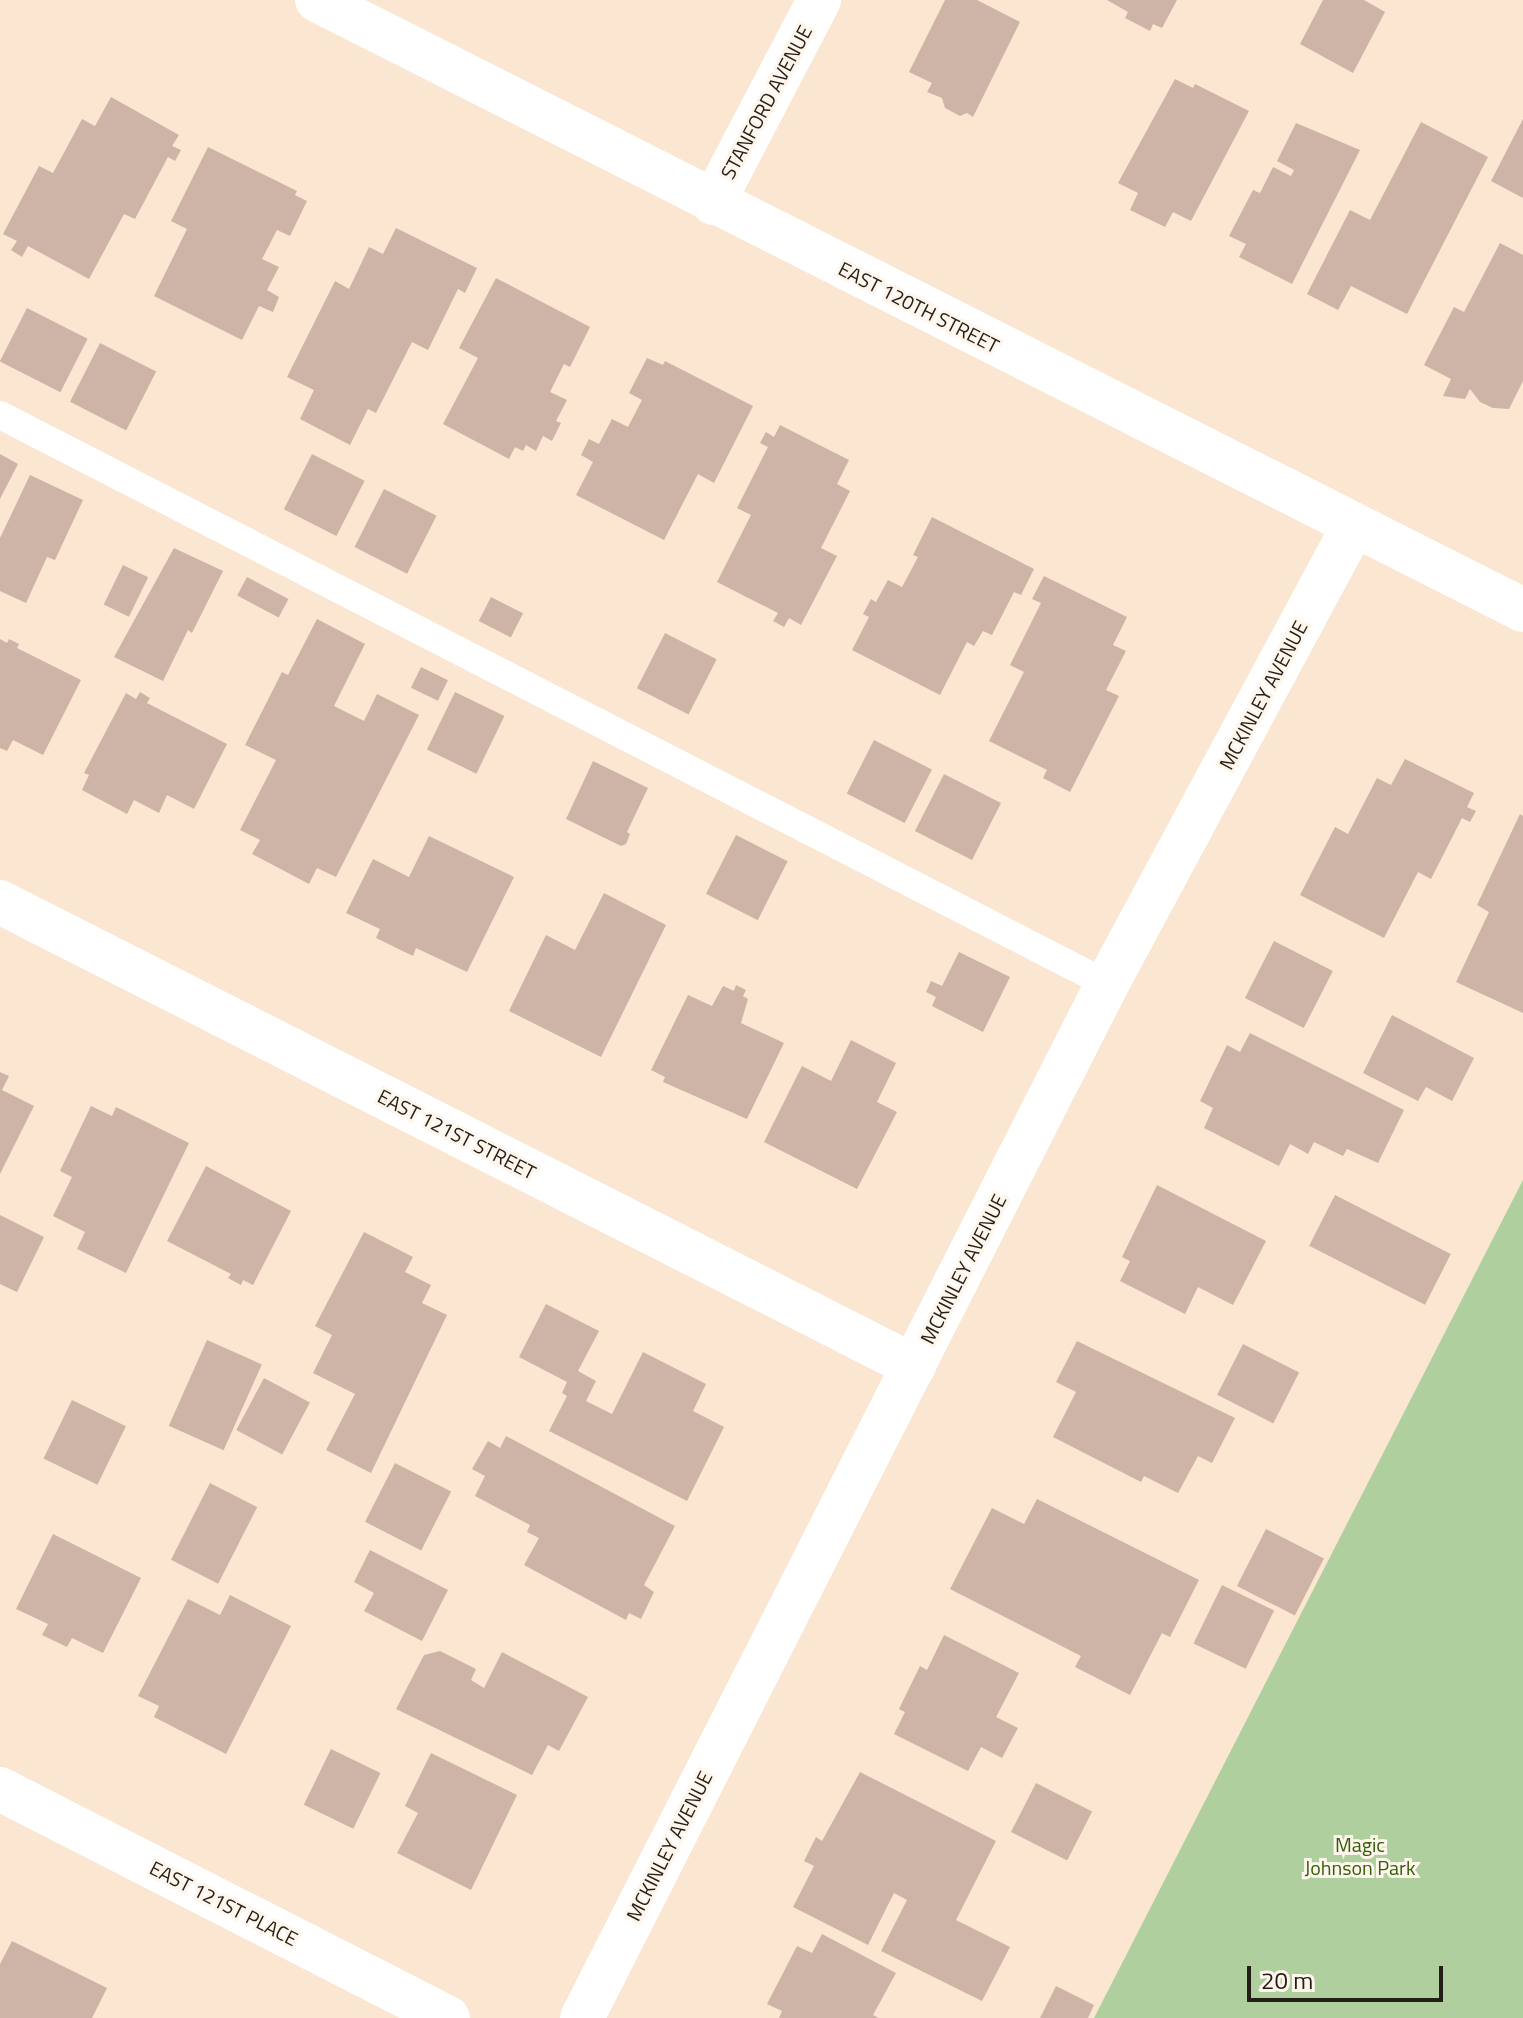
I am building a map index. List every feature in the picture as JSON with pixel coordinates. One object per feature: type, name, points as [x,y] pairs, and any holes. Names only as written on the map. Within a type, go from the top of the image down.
[{"type":"street","name":"EAST 120TH STREET","points":[[317,0],[713,203],[1523,610]]},
{"type":"street","name":"STANFORD AVENUE","points":[[713,203],[819,0]]},
{"type":"street","name":"MCKINLEY AVENUE","points":[[582,2018],[1107,984],[1354,525]]},
{"type":"street","name":"EAST 121ST STREET","points":[[0,902],[914,1366]]},
{"type":"street","name":"EAST 121ST PLACE","points":[[0,1789],[448,2018]]},
{"type":"lane","points":[[0,415],[1107,984]]},
{"type":"green space","name":"Magic Johnson Park","points":[[1523,1180],[1523,2018],[1094,2018]]},
{"type":"building","points":[[945,0],[977,0],[1020,22],[973,117],[967,113],[960,116],[945,108],[942,98],[927,92],[932,83],[909,72]]},
{"type":"building","points":[[1107,0],[1177,0],[1162,28],[1153,24],[1150,31],[1125,18],[1128,12]]},
{"type":"building","points":[[1323,0],[1364,0],[1385,12],[1353,73],[1300,44]]},
{"type":"building","points":[[1175,79],[1193,88],[1195,84],[1249,111],[1191,221],[1173,212],[1165,227],[1130,210],[1138,193],[1118,183]]},
{"type":"building","points":[[111,97],[179,135],[172,146],[181,150],[175,161],[168,157],[135,219],[124,214],[89,279],[28,246],[22,257],[11,250],[17,241],[3,234],[39,166],[53,173],[82,119],[95,126]]},
{"type":"building","points":[[1523,119],[1523,198],[1491,181]]},
{"type":"building","points":[[1421,122],[1488,157],[1407,314],[1351,286],[1338,310],[1307,294],[1350,210],[1370,220]]},
{"type":"building","points":[[1296,123],[1360,150],[1292,284],[1239,257],[1246,244],[1229,236],[1253,190],[1260,193],[1273,167],[1291,176],[1294,170],[1277,161]]},
{"type":"building","points":[[208,147],[297,191],[295,195],[307,201],[290,236],[277,230],[262,259],[279,267],[267,290],[279,297],[273,312],[259,306],[242,340],[154,296],[187,229],[171,221]]},
{"type":"building","points":[[396,228],[477,268],[465,293],[458,289],[428,350],[412,342],[376,413],[368,409],[350,445],[300,419],[314,390],[287,377],[335,281],[349,289],[369,247],[383,254]]},
{"type":"building","points":[[1500,243],[1523,255],[1523,381],[1509,409],[1493,408],[1480,402],[1470,389],[1465,399],[1443,396],[1451,379],[1424,365],[1454,307],[1464,312]]},
{"type":"building","points":[[496,278],[590,327],[570,367],[564,364],[550,392],[567,400],[556,421],[561,423],[552,441],[543,436],[536,451],[526,445],[523,451],[515,447],[509,459],[443,424],[478,358],[459,348]]},
{"type":"building","points":[[27,308],[88,339],[60,392],[0,362]]},
{"type":"building","points":[[100,343],[156,372],[126,430],[70,402]]},
{"type":"building","points":[[647,358],[663,365],[665,361],[753,406],[714,483],[698,474],[664,540],[576,495],[593,462],[581,455],[589,439],[599,444],[612,419],[628,427],[642,400],[629,393]]},
{"type":"building","points":[[780,425],[849,460],[837,484],[850,491],[821,548],[837,556],[801,625],[789,618],[784,627],[773,621],[778,613],[717,582],[751,515],[737,508],[768,447],[760,443],[766,432],[774,437]]},
{"type":"building","points":[[0,454],[18,464],[0,499]]},
{"type":"building","points":[[312,454],[365,481],[336,536],[284,509]]},
{"type":"building","points":[[30,475],[83,500],[55,560],[47,557],[26,603],[0,591],[0,538]]},
{"type":"building","points":[[384,489],[437,516],[407,574],[354,547]]},
{"type":"building","points":[[932,517],[1034,569],[1021,595],[1014,592],[992,635],[983,631],[974,646],[967,642],[940,695],[852,650],[869,617],[863,614],[871,599],[876,602],[888,580],[902,587],[918,557],[913,555]]},
{"type":"building","points":[[174,548],[223,571],[192,633],[188,630],[163,681],[114,657]]},
{"type":"building","points":[[123,565],[148,577],[129,617],[104,605]]},
{"type":"building","points":[[1044,576],[1127,617],[1113,645],[1126,651],[1106,690],[1119,696],[1070,792],[1043,778],[1047,770],[989,741],[1024,672],[1010,665],[1041,603],[1032,599]]},
{"type":"building","points":[[247,577],[288,599],[279,618],[237,596]]},
{"type":"building","points":[[491,597],[523,613],[511,637],[479,621]]},
{"type":"building","points":[[317,619],[365,644],[334,706],[364,721],[377,694],[419,715],[336,877],[317,868],[309,884],[252,854],[260,840],[240,830],[276,760],[245,745],[282,672],[288,675]]},
{"type":"building","points":[[665,633],[717,659],[689,715],[637,688]]},
{"type":"building","points":[[0,639],[19,644],[17,648],[81,680],[43,755],[13,740],[7,751],[0,748]]},
{"type":"building","points":[[421,667],[448,680],[438,701],[411,688]]},
{"type":"building","points":[[140,692],[150,698],[147,703],[227,744],[194,809],[167,795],[159,813],[134,800],[127,814],[82,790],[89,775],[84,773],[126,693],[136,699]]},
{"type":"building","points":[[455,692],[504,716],[476,774],[427,750]]},
{"type":"building","points":[[874,740],[932,770],[905,823],[847,793]]},
{"type":"building","points":[[1405,759],[1474,793],[1467,807],[1476,811],[1470,822],[1462,818],[1431,879],[1418,872],[1384,938],[1300,895],[1335,827],[1348,834],[1377,778],[1391,785]]},
{"type":"building","points":[[593,761],[648,788],[627,832],[630,834],[626,844],[621,846],[566,819]]},
{"type":"building","points":[[944,774],[1001,803],[972,860],[915,831]]},
{"type":"building","points":[[1520,814],[1523,816],[1523,1013],[1456,982],[1489,912],[1477,905]]},
{"type":"building","points":[[736,835],[788,861],[758,920],[706,894]]},
{"type":"building","points":[[429,836],[514,877],[467,972],[416,948],[413,956],[376,938],[380,929],[346,913],[373,859],[409,877]]},
{"type":"building","points":[[604,893],[666,925],[601,1057],[509,1011],[546,935],[575,950]]},
{"type":"building","points":[[1274,941],[1333,971],[1304,1028],[1245,998]]},
{"type":"building","points":[[959,952],[1010,977],[983,1032],[932,1006],[936,997],[926,992],[931,981],[942,986]]},
{"type":"building","points":[[736,985],[746,990],[743,996],[748,999],[741,1023],[784,1043],[747,1119],[663,1082],[665,1077],[651,1070],[688,995],[712,1006],[723,986],[734,991]]},
{"type":"building","points":[[1392,1015],[1474,1058],[1452,1101],[1426,1087],[1418,1101],[1363,1073]]},
{"type":"building","points":[[1250,1033],[1404,1110],[1378,1163],[1347,1149],[1343,1156],[1314,1142],[1308,1154],[1290,1144],[1279,1166],[1204,1128],[1213,1108],[1200,1101],[1227,1045],[1240,1052]]},
{"type":"building","points":[[851,1040],[896,1063],[877,1102],[897,1112],[857,1189],[764,1142],[802,1066],[831,1081]]},
{"type":"building","points":[[0,1072],[9,1076],[2,1090],[34,1106],[0,1174]]},
{"type":"building","points":[[91,1106],[112,1116],[116,1107],[189,1143],[126,1273],[77,1249],[85,1232],[53,1216],[72,1177],[60,1171]]},
{"type":"building","points":[[206,1166],[291,1211],[253,1285],[243,1280],[241,1285],[228,1278],[231,1274],[167,1241]]},
{"type":"building","points":[[1157,1185],[1266,1241],[1233,1305],[1198,1287],[1185,1314],[1120,1281],[1130,1261],[1122,1257]]},
{"type":"building","points":[[1335,1195],[1451,1254],[1425,1305],[1309,1246]]},
{"type":"building","points":[[0,1215],[44,1237],[17,1292],[0,1284]]},
{"type":"building","points":[[364,1232],[413,1257],[405,1272],[431,1285],[422,1303],[447,1315],[371,1473],[326,1450],[355,1394],[313,1373],[332,1335],[315,1326]]},
{"type":"building","points":[[546,1304],[599,1331],[578,1371],[596,1381],[586,1401],[612,1414],[643,1352],[706,1384],[693,1411],[724,1427],[687,1501],[549,1431],[567,1396],[562,1393],[567,1382],[519,1357]]},
{"type":"building","points":[[207,1340],[262,1364],[224,1450],[169,1426]]},
{"type":"building","points":[[1077,1341],[1235,1418],[1212,1463],[1198,1456],[1178,1493],[1144,1476],[1141,1482],[1053,1437],[1076,1392],[1056,1382]]},
{"type":"building","points":[[1243,1344],[1299,1373],[1273,1423],[1217,1395]]},
{"type":"building","points":[[264,1378],[310,1402],[282,1455],[236,1430]]},
{"type":"building","points":[[72,1400],[126,1426],[97,1485],[44,1458]]},
{"type":"building","points":[[506,1436],[675,1526],[644,1585],[654,1592],[641,1619],[629,1613],[626,1620],[524,1565],[539,1538],[527,1532],[530,1525],[475,1496],[485,1476],[472,1469],[488,1441],[500,1448]]},
{"type":"building","points":[[395,1463],[451,1492],[421,1550],[365,1522]]},
{"type":"building","points":[[210,1483],[257,1507],[218,1584],[171,1560]]},
{"type":"building","points":[[1037,1499],[1199,1580],[1170,1637],[1162,1633],[1130,1695],[1075,1667],[1081,1656],[950,1589],[992,1508],[1024,1524]]},
{"type":"building","points":[[1266,1529],[1324,1559],[1295,1616],[1237,1586]]},
{"type":"building","points":[[53,1534],[141,1578],[103,1653],[72,1638],[67,1647],[42,1635],[48,1624],[16,1609]]},
{"type":"building","points":[[370,1550],[448,1590],[422,1641],[364,1611],[374,1593],[354,1582]]},
{"type":"building","points":[[1222,1585],[1274,1610],[1246,1669],[1194,1643]]},
{"type":"building","points":[[230,1595],[291,1626],[226,1754],[154,1717],[159,1706],[138,1696],[188,1599],[220,1615]]},
{"type":"building","points":[[944,1635],[1019,1673],[996,1717],[1018,1728],[1002,1758],[981,1747],[968,1771],[894,1734],[905,1712],[899,1709],[920,1666],[927,1670]]},
{"type":"building","points":[[440,1651],[476,1669],[471,1680],[484,1688],[502,1652],[588,1697],[559,1751],[548,1745],[532,1775],[396,1709],[424,1655]]},
{"type":"building","points":[[331,1749],[380,1773],[353,1829],[304,1805]]},
{"type":"building","points":[[431,1753],[517,1795],[471,1890],[397,1853],[418,1813],[405,1806]]},
{"type":"building","points":[[860,1772],[996,1841],[956,1920],[1010,1947],[982,2001],[881,1951],[907,1900],[894,1893],[868,1945],[793,1907],[814,1866],[804,1861],[816,1837],[822,1841]]},
{"type":"building","points":[[1036,1783],[1092,1812],[1067,1861],[1011,1832]]},
{"type":"building","points":[[822,1934],[896,1973],[873,2015],[879,2018],[779,2018],[782,2011],[767,2004],[797,1946],[812,1953]]},
{"type":"building","points":[[12,1941],[107,1988],[92,2018],[0,2018],[0,1964]]},
{"type":"building","points":[[1056,1986],[1094,2005],[1088,2018],[1040,2018]]}]
